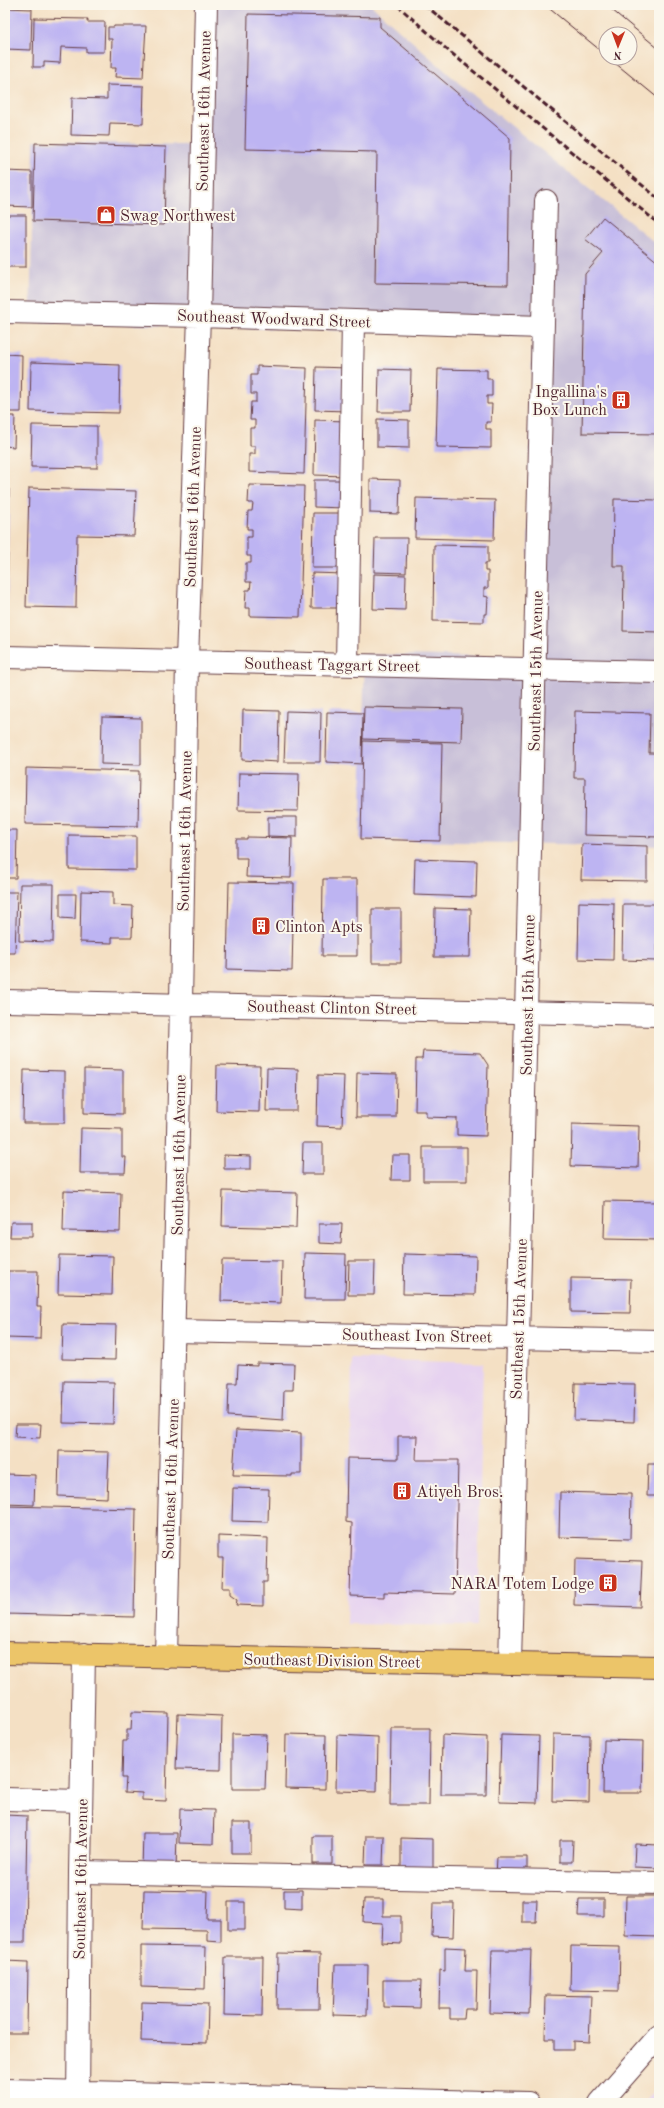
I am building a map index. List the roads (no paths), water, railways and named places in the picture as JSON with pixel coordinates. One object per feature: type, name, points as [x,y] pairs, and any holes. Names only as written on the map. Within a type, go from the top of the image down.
[{"type":"main road","name":"Southeast Division Street","points":[[5,1653],[659,1668]]},
{"type":"street","name":"Southeast 16th Avenue","points":[[166,1657],[181,1003],[187,660],[199,316],[206,5]]},
{"type":"street","name":"Southeast 15th Avenue","points":[[510,1664],[546,201]]},
{"type":"street","name":"Southeast Woodward Street","points":[[5,312],[199,316],[542,327]]},
{"type":"street","points":[[347,664],[353,321]]},
{"type":"street","name":"Southeast Taggart Street","points":[[5,657],[659,672]]},
{"type":"street","name":"Southeast Clinton Street","points":[[5,1001],[181,1003],[659,1015]]},
{"type":"street","name":"Southeast Ivon Street","points":[[174,1330],[659,1341]]},
{"type":"street","name":"Southeast 16th Avenue","points":[[79,2097],[80,1872],[84,1654]]},
{"type":"street","points":[[5,1799],[81,1801]]},
{"type":"street","points":[[80,1872],[659,1883]]},
{"type":"street","points":[[600,2103],[659,2036]]},
{"type":"street","points":[[5,2090],[79,2097],[528,2103]]},
{"type":"tram line","points":[[545,5],[598,48]]},
{"type":"tram line","points":[[606,5],[659,49]]},
{"type":"tram line","points":[[619,66],[659,99]]},
{"type":"railway","points":[[397,5],[444,47],[659,224]]},
{"type":"railway","points":[[425,5],[659,199]]},
{"type":"place","name":"Swag Northwest","points":[[106,215]]},
{"type":"place","name":"Ingallina's Box Lunch","points":[[621,400]]},
{"type":"place","name":"Clinton Apts","points":[[261,926]]},
{"type":"place","name":"Atiyeh Bros.","points":[[402,1491]]},
{"type":"place","name":"NARA Totem Lodge","points":[[608,1583]]}]
